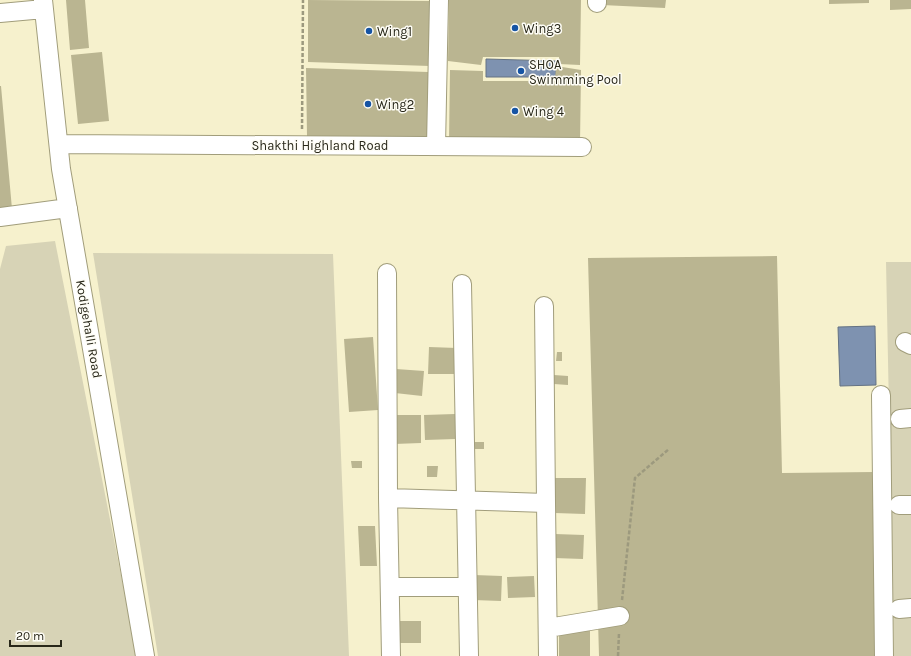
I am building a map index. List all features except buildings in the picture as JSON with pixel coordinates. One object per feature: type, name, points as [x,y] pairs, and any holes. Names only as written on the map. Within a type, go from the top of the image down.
[{"type":"street","points":[[436,146],[439,0]]},
{"type":"street","points":[[0,13],[44,5]]},
{"type":"street","name":"Kodigehalli Road","points":[[44,5],[61,169],[145,656]]},
{"type":"street","name":"Shakthi Highland Road","points":[[59,144],[582,147]]},
{"type":"street","points":[[0,217],[68,208]]},
{"type":"street","points":[[387,273],[388,498],[391,656]]},
{"type":"street","points":[[462,284],[468,656]]},
{"type":"street","points":[[544,306],[548,656]]},
{"type":"street","points":[[881,395],[884,656]]},
{"type":"street","points":[[388,498],[546,503]]},
{"type":"street","points":[[390,587],[468,587]]},
{"type":"street","points":[[548,628],[620,616]]},
{"type":"path","points":[[302,129],[303,0]]},
{"type":"path","points":[[618,656],[620,616],[635,478],[669,449]]},
{"type":"shaded area","points":[[55,241],[137,656],[0,656],[0,269],[6,246]]},
{"type":"shaded area","points":[[93,253],[333,254],[349,656],[158,656]]},
{"type":"shaded area","points":[[886,262],[911,262],[911,656],[894,656]]},
{"type":"water","name":"SHOA Swimming Pool","points":[[486,59],[556,61],[556,77],[486,77]]},
{"type":"water","points":[[875,326],[876,385],[840,386],[838,327]]},
{"type":"place","name":"Wing3","points":[[515,28]]},
{"type":"place","name":"Wing1","points":[[369,31]]},
{"type":"place","name":"SHOA Swimming Pool","points":[[521,71]]},
{"type":"place","name":"Wing2","points":[[368,104]]},
{"type":"place","name":"Wing 4","points":[[515,111]]}]
